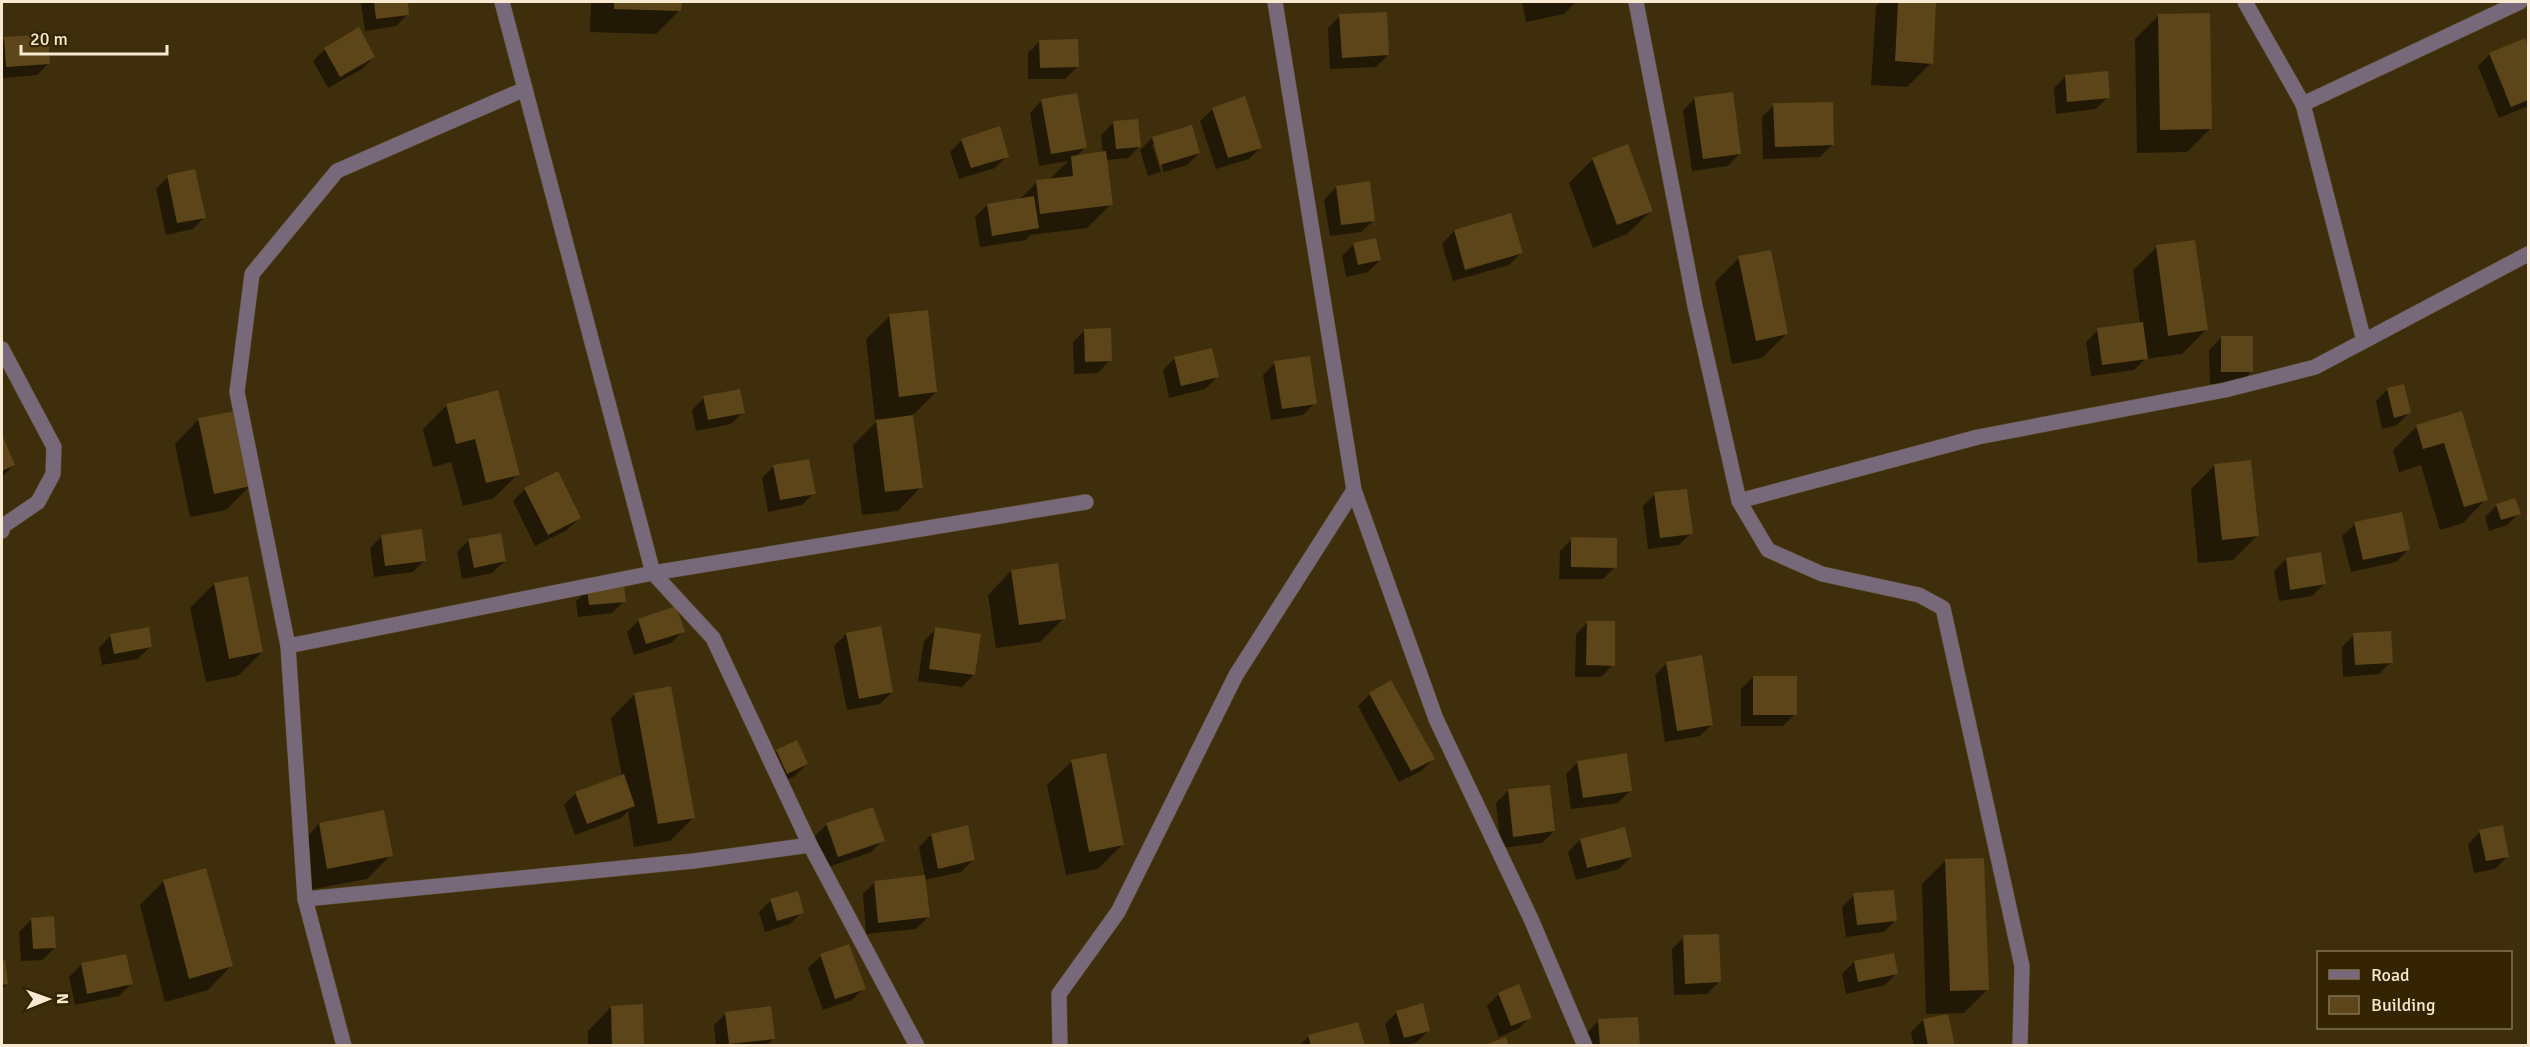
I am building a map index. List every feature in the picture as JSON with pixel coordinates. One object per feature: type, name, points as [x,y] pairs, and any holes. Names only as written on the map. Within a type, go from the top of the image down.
[{"type":"street","points":[[502,2],[653,573],[713,638],[810,845],[916,1046]]},
{"type":"street","points":[[1275,2],[1354,490],[1436,720],[1531,919],[1585,1046]]},
{"type":"street","points":[[1636,2],[1695,306],[1739,501],[1768,550],[1822,574],[1919,595],[1943,608],[2022,966],[2020,1046]]},
{"type":"street","points":[[2245,2],[2303,104],[2364,341]]},
{"type":"street","points":[[2303,104],[2520,2]]},
{"type":"street","points":[[344,1046],[305,899],[288,646],[237,392],[252,274],[337,171],[525,89]]},
{"type":"street","points":[[1739,501],[1978,437],[2225,390],[2315,367],[2529,254]]},
{"type":"street","points":[[2,349],[54,447],[53,474],[38,502],[3,526],[2,531]]},
{"type":"street","points":[[1060,1046],[1059,994],[1118,912],[1236,675],[1354,490]]},
{"type":"street","points":[[288,646],[653,573],[1086,502]]},
{"type":"street","points":[[305,899],[694,861],[810,845]]},
{"type":"building","points":[[374,2],[408,2],[409,15],[376,19]]},
{"type":"building","points":[[614,2],[682,2],[681,11],[614,9]]},
{"type":"building","points":[[1898,2],[1936,2],[1933,64],[1895,61]]},
{"type":"building","points":[[1387,12],[1389,55],[1342,58],[1339,14]]},
{"type":"building","points":[[2210,13],[2212,129],[2160,130],[2158,14]]},
{"type":"building","points":[[359,27],[375,57],[340,77],[324,48]]},
{"type":"building","points":[[48,34],[50,64],[6,67],[4,37]]},
{"type":"building","points":[[2525,38],[2528,46],[2528,100],[2511,107],[2489,53]]},
{"type":"building","points":[[1078,39],[1079,67],[1040,68],[1039,40]]},
{"type":"building","points":[[2108,71],[2110,98],[2067,102],[2065,75]]},
{"type":"building","points":[[1733,92],[1741,154],[1703,159],[1694,97]]},
{"type":"building","points":[[1077,93],[1087,148],[1051,154],[1041,99]]},
{"type":"building","points":[[1245,96],[1262,148],[1228,158],[1212,108]]},
{"type":"building","points":[[1833,102],[1834,145],[1775,147],[1773,103]]},
{"type":"building","points":[[1138,119],[1141,147],[1116,149],[1113,121]]},
{"type":"building","points":[[1192,125],[1200,153],[1160,165],[1152,137]]},
{"type":"building","points":[[1000,126],[1009,157],[971,168],[961,139]]},
{"type":"building","points":[[1628,144],[1653,211],[1617,225],[1592,158]]},
{"type":"building","points":[[1106,151],[1113,205],[1040,214],[1036,180],[1073,176],[1071,156]]},
{"type":"building","points":[[195,169],[206,218],[177,223],[167,175]]},
{"type":"building","points":[[1370,181],[1375,221],[1341,225],[1336,186]]},
{"type":"building","points":[[1034,196],[1039,228],[992,236],[987,204]]},
{"type":"building","points":[[1511,213],[1523,253],[1465,270],[1454,230]]},
{"type":"building","points":[[1376,238],[1381,260],[1358,265],[1353,243]]},
{"type":"building","points":[[2195,240],[2208,330],[2168,336],[2156,245]]},
{"type":"building","points":[[1771,250],[1788,334],[1756,341],[1738,256]]},
{"type":"building","points":[[928,310],[937,392],[899,397],[889,314]]},
{"type":"building","points":[[2143,322],[2148,359],[2102,365],[2097,328]]},
{"type":"building","points":[[1111,328],[1112,361],[1085,362],[1084,329]]},
{"type":"building","points":[[2221,336],[2253,336],[2253,372],[2221,372]]},
{"type":"building","points":[[1212,348],[1219,377],[1181,386],[1174,357]]},
{"type":"building","points":[[1310,356],[1317,404],[1282,409],[1274,361]]},
{"type":"building","points":[[2404,384],[2411,413],[2394,418],[2387,388]]},
{"type":"building","points":[[740,389],[745,413],[708,420],[703,396]]},
{"type":"building","points":[[498,390],[520,475],[486,483],[475,439],[456,444],[446,404]]},
{"type":"building","points":[[236,411],[251,486],[214,494],[198,418]]},
{"type":"building","points":[[2462,411],[2488,500],[2464,507],[2444,443],[2423,449],[2416,425]]},
{"type":"building","points":[[913,415],[923,488],[885,492],[876,420]]},
{"type":"building","points":[[2,434],[15,465],[2,471]]},
{"type":"building","points":[[809,459],[816,494],[780,500],[773,465]]},
{"type":"building","points":[[2251,460],[2259,536],[2222,540],[2214,464]]},
{"type":"building","points":[[558,471],[581,518],[548,535],[524,488]]},
{"type":"building","points":[[1687,489],[1693,534],[1660,538],[1654,492]]},
{"type":"building","points":[[2515,498],[2521,514],[2501,520],[2496,504]]},
{"type":"building","points":[[2402,512],[2410,550],[2363,560],[2354,522]]},
{"type":"building","points":[[422,529],[426,561],[385,566],[381,535]]},
{"type":"building","points":[[501,533],[506,561],[474,568],[468,539]]},
{"type":"building","points":[[1571,537],[1617,538],[1617,568],[1571,567]]},
{"type":"building","points":[[2321,552],[2326,584],[2290,590],[2286,558]]},
{"type":"building","points":[[1058,563],[1066,619],[1019,625],[1011,570]]},
{"type":"building","points":[[248,576],[263,652],[229,659],[214,583]]},
{"type":"building","points":[[624,584],[626,602],[589,605],[587,587]]},
{"type":"building","points":[[676,606],[685,632],[646,644],[638,619]]},
{"type":"building","points":[[1587,621],[1615,621],[1615,666],[1586,665]]},
{"type":"building","points":[[881,626],[893,692],[859,699],[846,633]]},
{"type":"building","points":[[149,627],[152,647],[114,654],[110,634]]},
{"type":"building","points":[[935,627],[981,634],[975,675],[929,669]]},
{"type":"building","points":[[2391,631],[2393,663],[2355,665],[2353,633]]},
{"type":"building","points":[[1702,655],[1713,725],[1677,731],[1666,662]]},
{"type":"building","points":[[1753,676],[1797,676],[1797,715],[1753,715]]},
{"type":"building","points":[[1391,680],[1435,759],[1411,771],[1369,693]]},
{"type":"building","points":[[671,686],[695,818],[658,824],[634,693]]},
{"type":"building","points":[[797,740],[808,764],[787,774],[776,750]]},
{"type":"building","points":[[1106,753],[1124,845],[1089,852],[1071,760]]},
{"type":"building","points":[[1627,753],[1632,791],[1583,798],[1577,761]]},
{"type":"building","points":[[624,774],[635,806],[587,824],[575,792]]},
{"type":"building","points":[[1550,785],[1555,831],[1513,837],[1508,789]]},
{"type":"building","points":[[873,807],[885,841],[838,857],[826,823]]},
{"type":"building","points":[[384,810],[393,856],[327,869],[319,823]]},
{"type":"building","points":[[968,825],[975,860],[938,869],[931,834]]},
{"type":"building","points":[[2503,825],[2509,857],[2486,861],[2479,830]]},
{"type":"building","points":[[1625,827],[1632,857],[1587,868],[1580,839]]},
{"type":"building","points":[[1984,858],[1989,990],[1950,991],[1945,859]]},
{"type":"building","points":[[206,868],[233,966],[189,979],[163,880]]},
{"type":"building","points":[[925,875],[930,917],[878,923],[874,881]]},
{"type":"building","points":[[1894,890],[1897,921],[1857,925],[1853,893]]},
{"type":"building","points":[[798,891],[804,913],[777,921],[770,899]]},
{"type":"building","points":[[54,916],[56,948],[33,949],[31,918]]},
{"type":"building","points":[[1719,934],[1721,982],[1685,984],[1683,935]]},
{"type":"building","points":[[849,944],[866,989],[835,999],[820,954]]},
{"type":"building","points":[[1894,953],[1898,974],[1858,982],[1854,961]]},
{"type":"building","points":[[126,954],[133,984],[87,994],[81,963]]},
{"type":"building","points":[[5,960],[8,984],[2,985],[2,961]]},
{"type":"building","points":[[1519,984],[1532,1018],[1511,1026],[1498,993]]},
{"type":"building","points":[[1423,1003],[1430,1031],[1404,1038],[1396,1011]]},
{"type":"building","points":[[643,1004],[644,1046],[612,1046],[611,1006]]},
{"type":"building","points":[[771,1006],[775,1039],[729,1044],[725,1012]]},
{"type":"building","points":[[1948,1014],[1955,1046],[1928,1046],[1923,1019]]},
{"type":"building","points":[[1638,1017],[1640,1046],[1600,1046],[1598,1019]]},
{"type":"building","points":[[1358,1022],[1365,1046],[1311,1046],[1308,1035]]},
{"type":"building","points":[[1506,1037],[1509,1046],[1485,1046],[1485,1045]]}]
